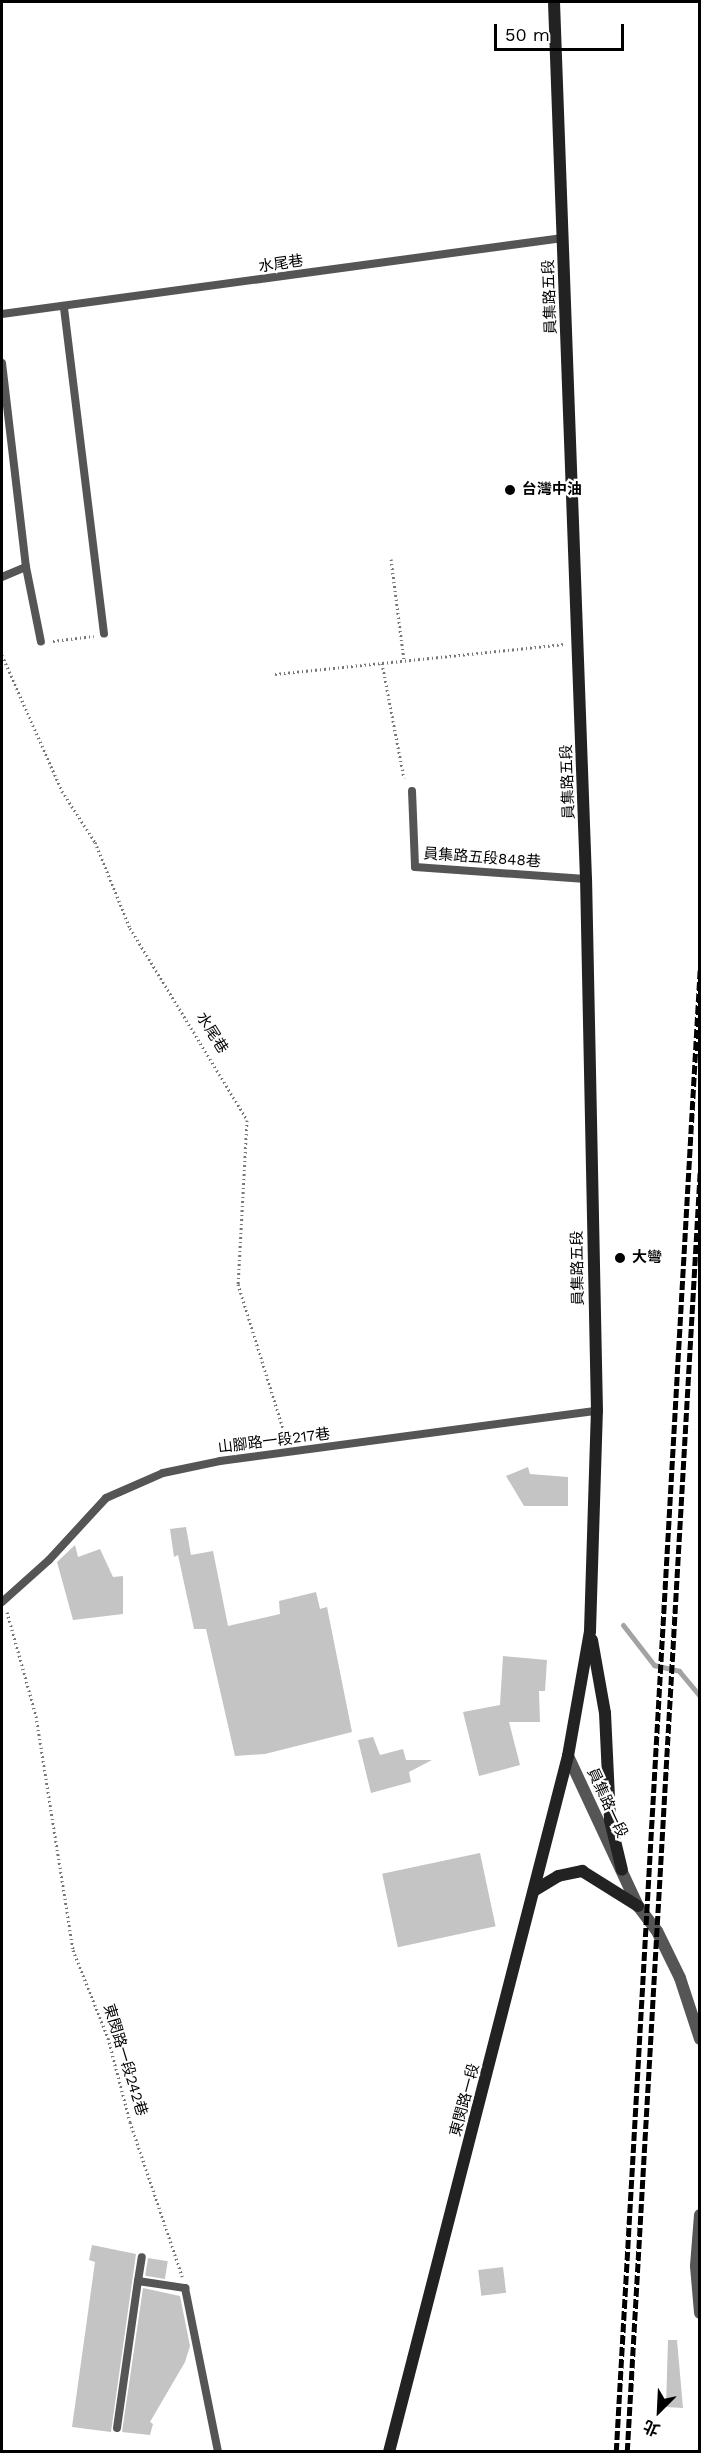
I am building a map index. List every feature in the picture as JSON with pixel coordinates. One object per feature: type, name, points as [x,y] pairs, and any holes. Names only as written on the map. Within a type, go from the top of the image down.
[{"type":"main road","name":"員集路五段","points":[[554,2],[586,879],[597,1411],[590,1631]]},
{"type":"main road","points":[[568,1756],[590,1631]]},
{"type":"main road","points":[[590,1631],[605,1713],[610,1820],[621,1870]]},
{"type":"main road","name":"東閔路一段","points":[[389,2451],[568,1756]]},
{"type":"main road","points":[[535,1890],[558,1876],[582,1871],[638,1906]]},
{"type":"street","name":"員集路一段","points":[[568,1756],[638,1906],[657,1930],[680,1978],[699,2039]]},
{"type":"street","points":[[699,2215],[696,2266],[699,2313]]},
{"type":"lane","name":"水尾巷","points":[[2,314],[64,308],[563,238]]},
{"type":"lane","points":[[64,308],[104,634]]},
{"type":"lane","points":[[2,363],[26,567],[41,642]]},
{"type":"lane","points":[[2,578],[26,567]]},
{"type":"lane","name":"員集路五段848巷","points":[[412,791],[415,867],[586,879]]},
{"type":"lane","name":"山腳路一段217巷","points":[[3,1602],[49,1560],[106,1498],[163,1473],[219,1461],[292,1454],[597,1411]]},
{"type":"lane","points":[[117,2428],[142,2257]]},
{"type":"lane","points":[[138,2281],[185,2288],[218,2451]]},
{"type":"path","points":[[391,558],[404,661]]},
{"type":"path","points":[[41,642],[104,634]]},
{"type":"path","points":[[275,674],[578,643]]},
{"type":"path","name":"水尾巷","points":[[2,655],[62,790],[95,842],[129,928],[247,1120],[238,1284],[292,1454]]},
{"type":"path","points":[[382,663],[404,778]]},
{"type":"path","name":"東閔路一段242巷","points":[[3,1602],[24,1673],[50,1794],[73,1950],[108,2038],[130,2122],[175,2245],[185,2288]]},
{"type":"building","points":[[528,1467],[530,1474],[568,1477],[568,1506],[524,1506],[506,1476]]},
{"type":"building","points":[[186,1527],[191,1555],[213,1551],[228,1626],[280,1614],[279,1601],[316,1592],[320,1609],[327,1607],[352,1732],[265,1754],[235,1756],[206,1629],[194,1629],[178,1555],[174,1557],[170,1529]]},
{"type":"building","points":[[75,1545],[78,1557],[100,1549],[113,1577],[123,1576],[123,1614],[73,1620],[57,1562]]},
{"type":"building","points":[[503,1656],[547,1660],[545,1691],[539,1691],[540,1722],[509,1722],[520,1765],[479,1776],[463,1712],[500,1705]]},
{"type":"building","points":[[373,1737],[380,1755],[403,1749],[406,1760],[432,1760],[409,1772],[411,1782],[371,1793],[358,1740]]},
{"type":"building","points":[[480,1853],[496,1926],[398,1947],[382,1874]]},
{"type":"building","points":[[92,2245],[136,2254],[111,2432],[72,2427],[95,2262],[89,2260]]},
{"type":"building","points":[[148,2258],[168,2261],[165,2279],[145,2276]]},
{"type":"building","points":[[503,2267],[506,2293],[481,2296],[478,2270]]},
{"type":"building","points":[[143,2288],[180,2296],[190,2346],[185,2362],[150,2422],[153,2424],[150,2435],[122,2432]]},
{"type":"building","points":[[668,2340],[677,2340],[683,2408],[666,2407]]},
{"type":"waterway","points":[[623,1625],[654,1665],[679,1671],[700,1696]]},
{"type":"railway","points":[[616,2452],[700,970]]},
{"type":"railway","points":[[627,2452],[700,1172]]},
{"type":"place","name":"台灣中油","points":[[510,490]]},
{"type":"place","name":"大彎","points":[[620,1258]]}]
